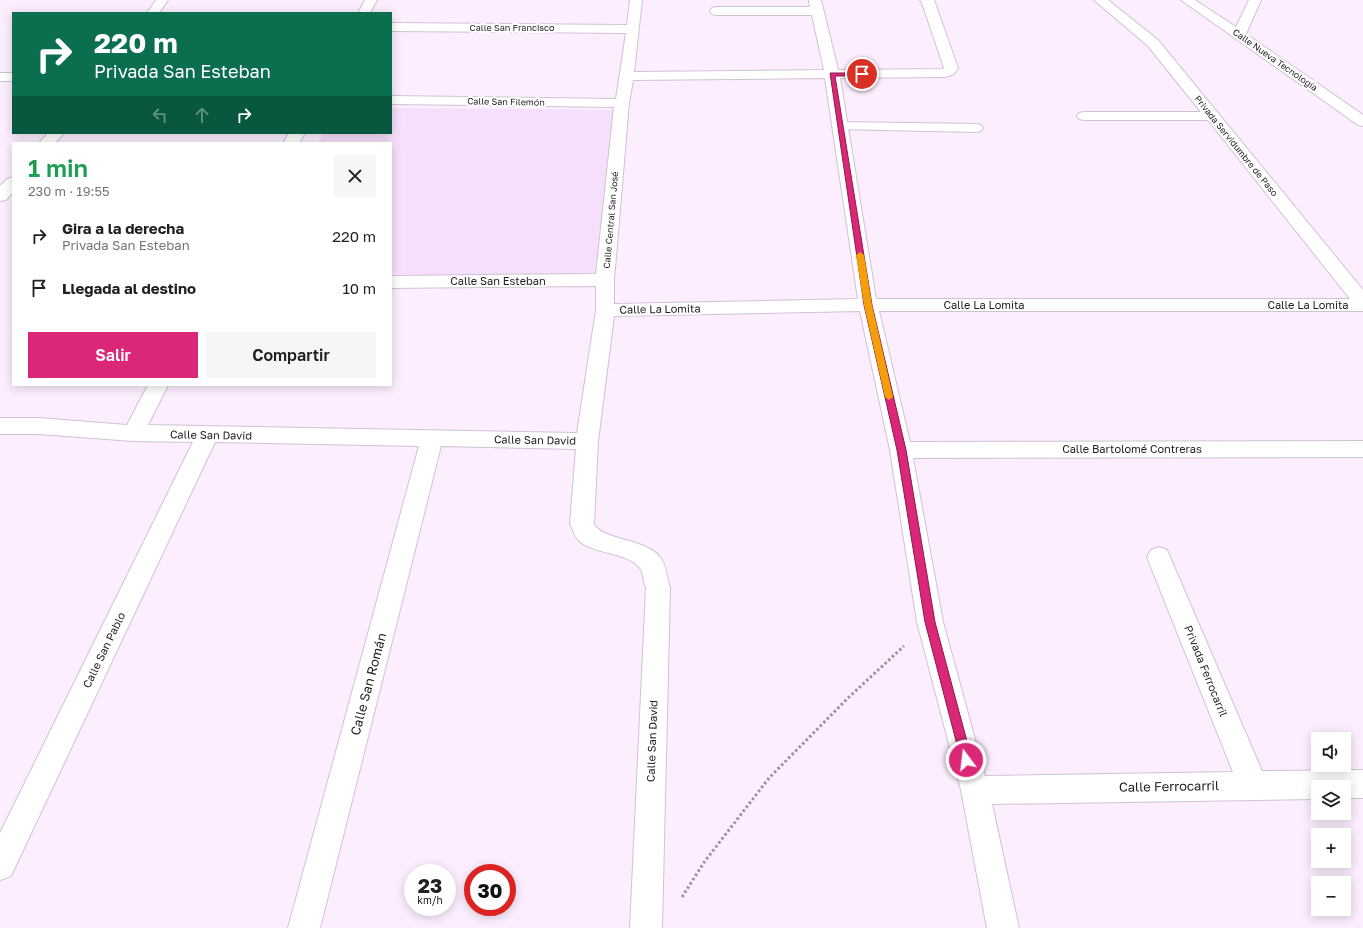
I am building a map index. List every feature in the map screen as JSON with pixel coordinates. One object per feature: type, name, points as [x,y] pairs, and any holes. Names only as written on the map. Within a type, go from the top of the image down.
[{"type":"street","points":[[154,12],[162,0]]},
{"type":"street","points":[[365,12],[371,0]]},
{"type":"street","name":"Calle Central San José","points":[[586,441],[605,310],[605,280],[622,103],[627,76],[636,0]]},
{"type":"street","name":"Privada Servidumbre de Paso","points":[[1100,0],[1153,43],[1363,302]]},
{"type":"street","name":"Calle Nueva Tecnología","points":[[1187,0],[1363,122]]},
{"type":"street","points":[[1239,35],[1255,0]]},
{"type":"street","points":[[627,76],[936,74],[949,71],[950,68],[927,1]]},
{"type":"street","points":[[716,11],[816,5],[832,75],[868,305],[901,450],[930,622],[974,790],[1004,928]]},
{"type":"street","name":"Calle San Francisco","points":[[392,27],[633,29]]},
{"type":"street","points":[[0,77],[12,77]]},
{"type":"street","name":"Calle San Filemón","points":[[392,100],[622,103]]},
{"type":"street","points":[[1084,116],[1211,116]]},
{"type":"street","points":[[48,142],[55,134]]},
{"type":"street","name":"Calle San Esteban","points":[[392,282],[605,280]]},
{"type":"street","name":"Calle La Lomita","points":[[605,310],[868,305],[1363,305]]},
{"type":"street","points":[[132,433],[157,386]]},
{"type":"street","name":"Calle San David","points":[[0,426],[39,426],[132,433],[586,441],[582,524],[586,533],[596,540],[638,553],[651,563],[658,588],[646,928]]},
{"type":"street","name":"Calle San Pablo","points":[[0,865],[208,434]]},
{"type":"street","name":"Calle San Román","points":[[304,928],[432,439]]},
{"type":"street","name":"Calle Bartolomé Contreras","points":[[901,450],[1363,449]]},
{"type":"street","name":"Privada Ferrocarril","points":[[1159,556],[1253,785]]},
{"type":"street","name":"Calle Ferrocarril","points":[[974,790],[1363,784]]},
{"type":"lane","points":[[840,126],[976,128]]},
{"type":"path","points":[[680,901],[705,861],[769,778],[848,698],[930,622]]},
{"type":"shaded area","points":[[392,108],[615,110],[596,280],[392,274],[392,142],[318,142],[322,134],[392,134]]},
{"type":"slow traffic","points":[[860,255],[868,305],[889,397]]},
{"type":"route","points":[[862,74],[832,75],[868,305],[901,450],[930,622],[966,760]]}]
